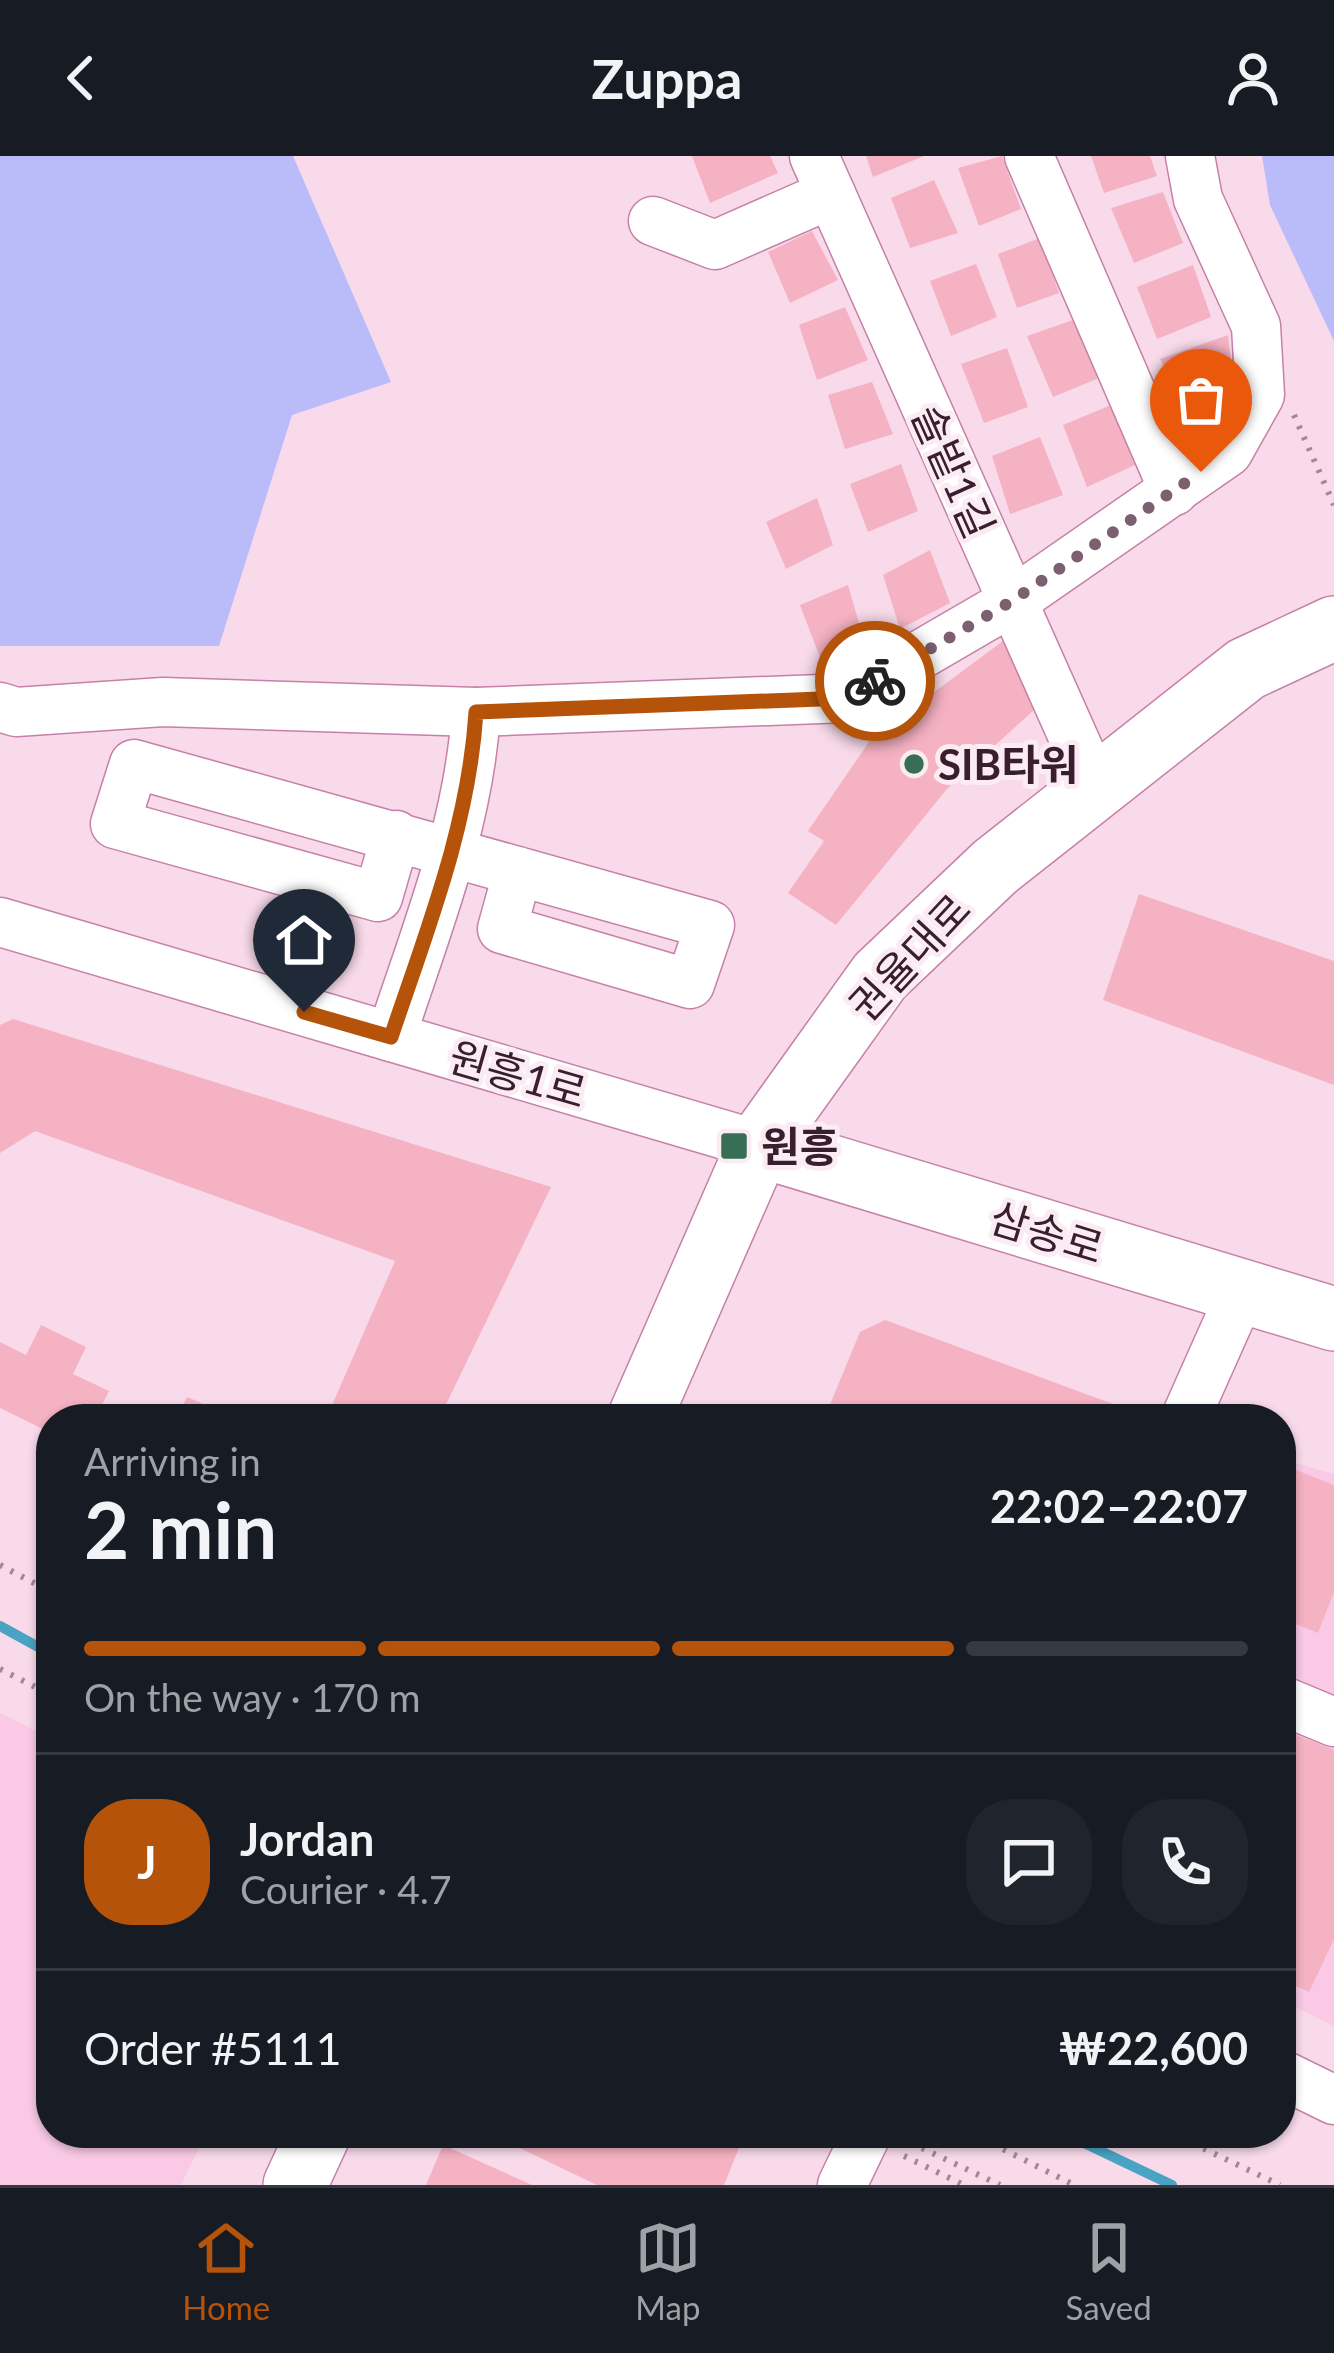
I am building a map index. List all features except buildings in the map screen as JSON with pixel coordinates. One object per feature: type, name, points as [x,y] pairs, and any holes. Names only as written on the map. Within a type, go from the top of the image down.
[{"type":"main road","name":"권율대로","points":[[646,1404],[759,1145],[880,976],[995,867],[1246,670],[1334,628]]},
{"type":"main road","name":"삼송로","points":[[759,1145],[1334,1318]]},
{"type":"main road","points":[[295,2185],[312,2148]]},
{"type":"street","points":[[1029,156],[1174,491]]},
{"type":"street","points":[[0,707],[16,712],[163,702],[476,712],[846,698],[1012,601],[1228,452],[1260,395],[1256,326],[1198,199],[1190,156]]},
{"type":"street","points":[[653,221],[715,245],[822,175]]},
{"type":"street","name":"솔밭1길","points":[[822,175],[1071,723],[1095,786]]},
{"type":"street","points":[[391,1037],[452,852],[472,775],[476,712]]},
{"type":"street","points":[[396,835],[379,897],[115,824],[134,764],[396,835],[518,872]]},
{"type":"street","name":"원흥1로","points":[[0,922],[759,1145]]},
{"type":"street","points":[[1192,1404],[1242,1291]]},
{"type":"street","points":[[1296,1706],[1334,1722]]},
{"type":"street","points":[[1296,2081],[1334,2100]]},
{"type":"street","points":[[842,2185],[889,2148]]},
{"type":"path","points":[[1260,395],[1293,412],[1334,505]]},
{"type":"path","points":[[0,1565],[36,1584]]},
{"type":"path","points":[[0,1670],[36,1688]]},
{"type":"path","points":[[901,2148],[964,2185]]},
{"type":"path","points":[[904,2148],[1000,2185]]},
{"type":"path","points":[[1001,2148],[1074,2185]]},
{"type":"path","points":[[1202,2148],[1280,2185]]},
{"type":"shaded area","points":[[0,156],[293,156],[391,382],[292,415],[219,646],[0,646]]},
{"type":"shaded area","points":[[1262,156],[1334,156],[1334,341],[1270,205]]},
{"type":"shaded area","points":[[1296,1463],[1334,1474],[1334,2026],[1296,2007]]},
{"type":"shaded area","points":[[0,1713],[36,1731],[36,2148],[199,2148],[181,2185],[0,2185]]},
{"type":"waterway","points":[[0,1626],[36,1646]]},
{"type":"waterway","points":[[1094,2148],[1172,2185]]},
{"type":"way so far","points":[[875,681],[1012,601],[1201,472]]},
{"type":"place","name":"SIB타워","points":[[914,764]]},
{"type":"place","name":"원흥","points":[[734,1146]]},
{"type":"route","points":[[304,1012],[391,1037],[452,852],[472,775],[476,712],[846,698],[875,681]]}]
